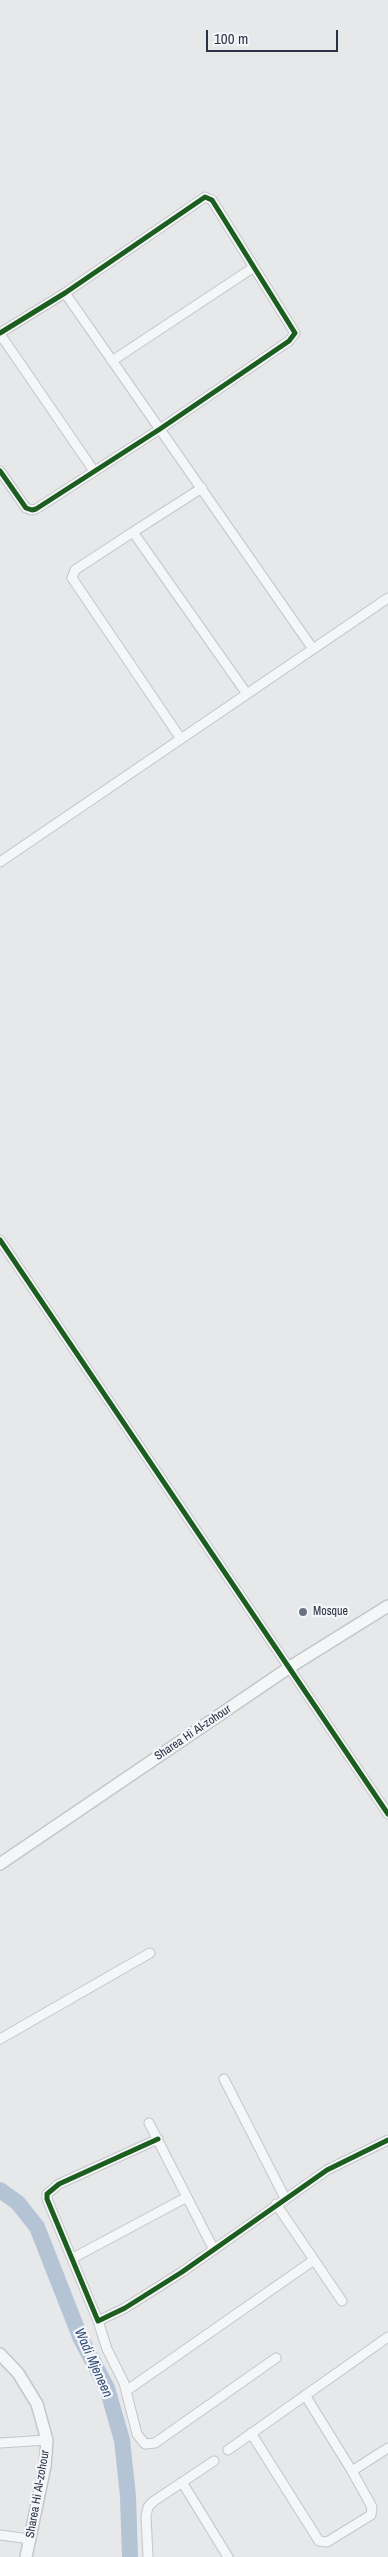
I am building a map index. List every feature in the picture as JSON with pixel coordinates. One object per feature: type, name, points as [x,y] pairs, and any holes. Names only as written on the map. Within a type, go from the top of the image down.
[{"type":"street","points":[[0,471],[26,508],[32,510],[94,471],[160,428],[295,335],[294,330],[212,200],[205,198],[65,293],[0,333],[94,471]]},
{"type":"street","points":[[112,361],[254,267]]},
{"type":"street","points":[[65,293],[313,650]]},
{"type":"street","points":[[181,739],[72,578],[75,570],[202,488]]},
{"type":"street","points":[[133,532],[247,694]]},
{"type":"street","points":[[0,862],[388,598]]},
{"type":"street","points":[[0,1240],[388,1814]]},
{"type":"street","name":"Sharea Hi Al-zohour","points":[[0,1864],[290,1667],[388,1606]]},
{"type":"street","points":[[0,2039],[150,1952]]},
{"type":"street","points":[[224,2079],[285,2198]]},
{"type":"street","points":[[149,2122],[214,2250]]},
{"type":"street","points":[[158,2139],[59,2184],[47,2194],[47,2199],[73,2258],[126,2391],[137,2434],[145,2444],[150,2444],[276,2358]]},
{"type":"street","points":[[98,2321],[125,2308],[214,2250],[276,2204],[328,2170],[387,2143]]},
{"type":"street","points":[[73,2258],[187,2197]]},
{"type":"street","points":[[276,2204],[342,2301]]},
{"type":"street","points":[[126,2391],[314,2260]]},
{"type":"street","points":[[228,2450],[388,2337]]},
{"type":"street","name":"Sharea Hi Al-zohour","points":[[0,2354],[18,2373],[33,2396],[43,2421],[47,2440],[45,2466],[26,2557]]},
{"type":"street","points":[[251,2433],[319,2541],[323,2542],[373,2512],[352,2471],[305,2395]]},
{"type":"street","points":[[0,2443],[47,2440]]},
{"type":"street","points":[[352,2471],[388,2448]]},
{"type":"street","points":[[148,2557],[146,2516],[148,2507],[214,2461]]},
{"type":"street","points":[[182,2482],[228,2557]]},
{"type":"street","points":[[0,2535],[30,2539]]},
{"type":"waterway","name":"Wadi Mjeneen","points":[[0,2190],[18,2203],[37,2227],[81,2339],[107,2388],[122,2440],[128,2496],[130,2557]]},
{"type":"cycle path","points":[[0,333],[65,293],[205,197],[212,200],[295,333],[289,341],[160,429],[36,509],[26,508],[0,471]]},
{"type":"cycle path","points":[[0,1240],[388,1814]]},
{"type":"cycle path","points":[[158,2139],[59,2184],[47,2194],[47,2199],[98,2321],[125,2308],[182,2272],[327,2170],[388,2140]]},
{"type":"place","name":"Mosque","points":[[303,1612]]}]
